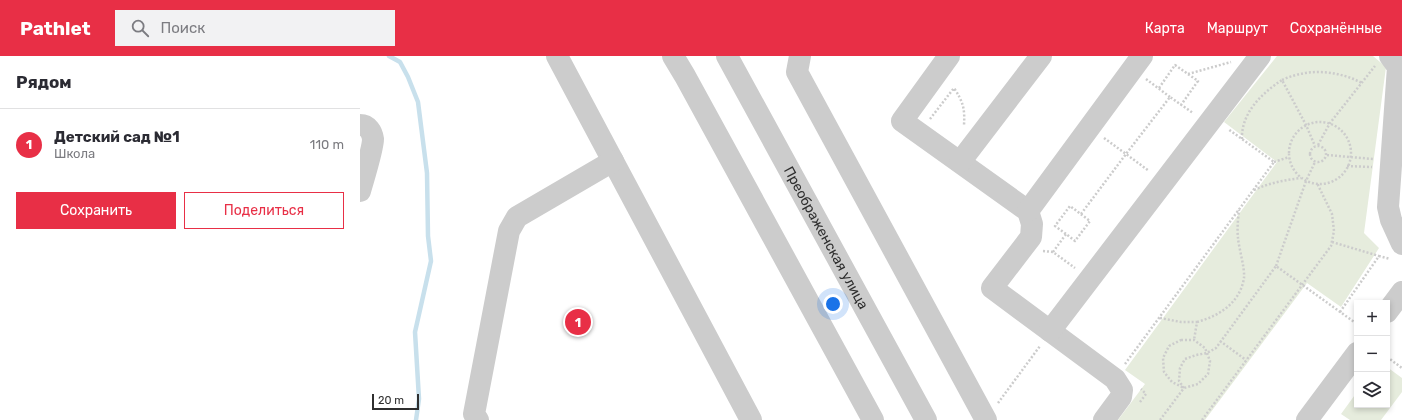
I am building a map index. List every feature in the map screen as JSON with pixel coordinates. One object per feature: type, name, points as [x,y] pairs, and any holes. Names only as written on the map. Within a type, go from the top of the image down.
[{"type":"street","points":[[557,56],[751,420]]},
{"type":"street","points":[[673,56],[873,420]]},
{"type":"street","name":"Преображенская улица","points":[[727,56],[926,420]]},
{"type":"street","points":[[800,56],[797,72],[991,414]]},
{"type":"street","points":[[949,56],[902,121],[964,158],[1028,211],[1032,224],[1031,237],[992,288],[1115,379],[1122,390],[1120,397],[1104,420]]},
{"type":"street","points":[[964,158],[1041,56]]},
{"type":"street","points":[[1050,331],[1260,56]]},
{"type":"street","points":[[1384,59],[1398,67],[1388,207],[1398,252]]},
{"type":"street","points":[[1028,211],[1137,63]]},
{"type":"street","points":[[360,125],[365,125],[371,131],[373,141],[360,191]]},
{"type":"street","points":[[478,420],[474,414],[508,231],[517,217],[613,161]]},
{"type":"street","points":[[1390,308],[1402,292]]},
{"type":"street","points":[[1307,420],[1354,357]]},
{"type":"path","points":[[1315,162],[1310,156],[1311,148],[1316,146],[1330,123],[1362,83],[1384,59]]},
{"type":"path","points":[[1188,74],[1232,62]]},
{"type":"path","points":[[1137,63],[1159,88],[1170,97],[1242,139],[1274,162]]},
{"type":"path","points":[[1159,88],[1175,65],[1198,81],[1181,104]]},
{"type":"path","points":[[1242,139],[1242,131],[1246,116],[1267,90],[1282,80],[1308,72],[1326,72],[1347,76],[1362,83]]},
{"type":"path","points":[[1282,80],[1316,146]]},
{"type":"path","points":[[920,133],[954,88],[961,99],[964,111],[964,158]]},
{"type":"path","points":[[1081,214],[1170,97]]},
{"type":"path","points":[[1314,121],[1330,123],[1348,138],[1351,157],[1343,175],[1325,184],[1306,182],[1291,168],[1288,148],[1296,130],[1314,121]]},
{"type":"path","points":[[1090,127],[1164,182]]},
{"type":"path","points":[[1315,162],[1323,161],[1327,155],[1325,148],[1316,146]]},
{"type":"path","points":[[1327,155],[1351,157],[1391,164]]},
{"type":"path","points":[[1124,367],[1274,162],[1289,157]]},
{"type":"path","points":[[1184,388],[1179,381],[1180,368],[1186,359],[1207,353],[1216,348],[1276,266],[1306,182],[1315,162]]},
{"type":"path","points":[[1347,166],[1391,164]]},
{"type":"path","points":[[1253,190],[1270,184],[1302,178]]},
{"type":"path","points":[[1202,420],[1303,285],[1332,242],[1334,231],[1332,214],[1317,183]]},
{"type":"path","points":[[1070,206],[1090,221],[1075,241],[1066,234],[1055,226],[1070,206]]},
{"type":"path","points":[[1160,318],[1182,322],[1197,322],[1210,318],[1232,303],[1240,292],[1244,277],[1238,237],[1239,210]]},
{"type":"path","points":[[1053,252],[1066,234]]},
{"type":"path","points":[[1332,242],[1379,256],[1398,252]]},
{"type":"path","points":[[1022,249],[1053,252],[1089,280]]},
{"type":"path","points":[[1340,312],[1379,256]]},
{"type":"path","points":[[1276,266],[1354,322]]},
{"type":"path","points":[[1194,340],[1197,322]]},
{"type":"path","points":[[991,414],[1050,331]]},
{"type":"path","points":[[1160,420],[1184,388],[1198,384],[1208,374],[1210,361],[1205,348],[1194,340],[1181,340],[1169,346],[1163,358],[1164,372],[1172,382],[1184,388]]},
{"type":"path","points":[[1220,341],[1246,360]]},
{"type":"path","points":[[1390,359],[1402,368]]},
{"type":"green space","points":[[1277,56],[1373,56],[1386,67],[1364,233],[1379,248],[1341,307],[1307,283],[1205,420],[1118,420],[1145,384],[1125,370],[1277,162],[1224,122]]},
{"type":"green space","points":[[1390,369],[1402,378],[1402,392],[1390,408]]},
{"type":"green space","points":[[1354,396],[1354,408],[1390,408],[1381,420],[1350,420],[1341,414]]},
{"type":"waterway","points":[[389,56],[400,62],[418,102],[427,173],[428,236],[431,261],[415,332],[419,399],[416,420]]},
{"type":"place","name":"Детский сад №1","points":[[578,322]]}]
